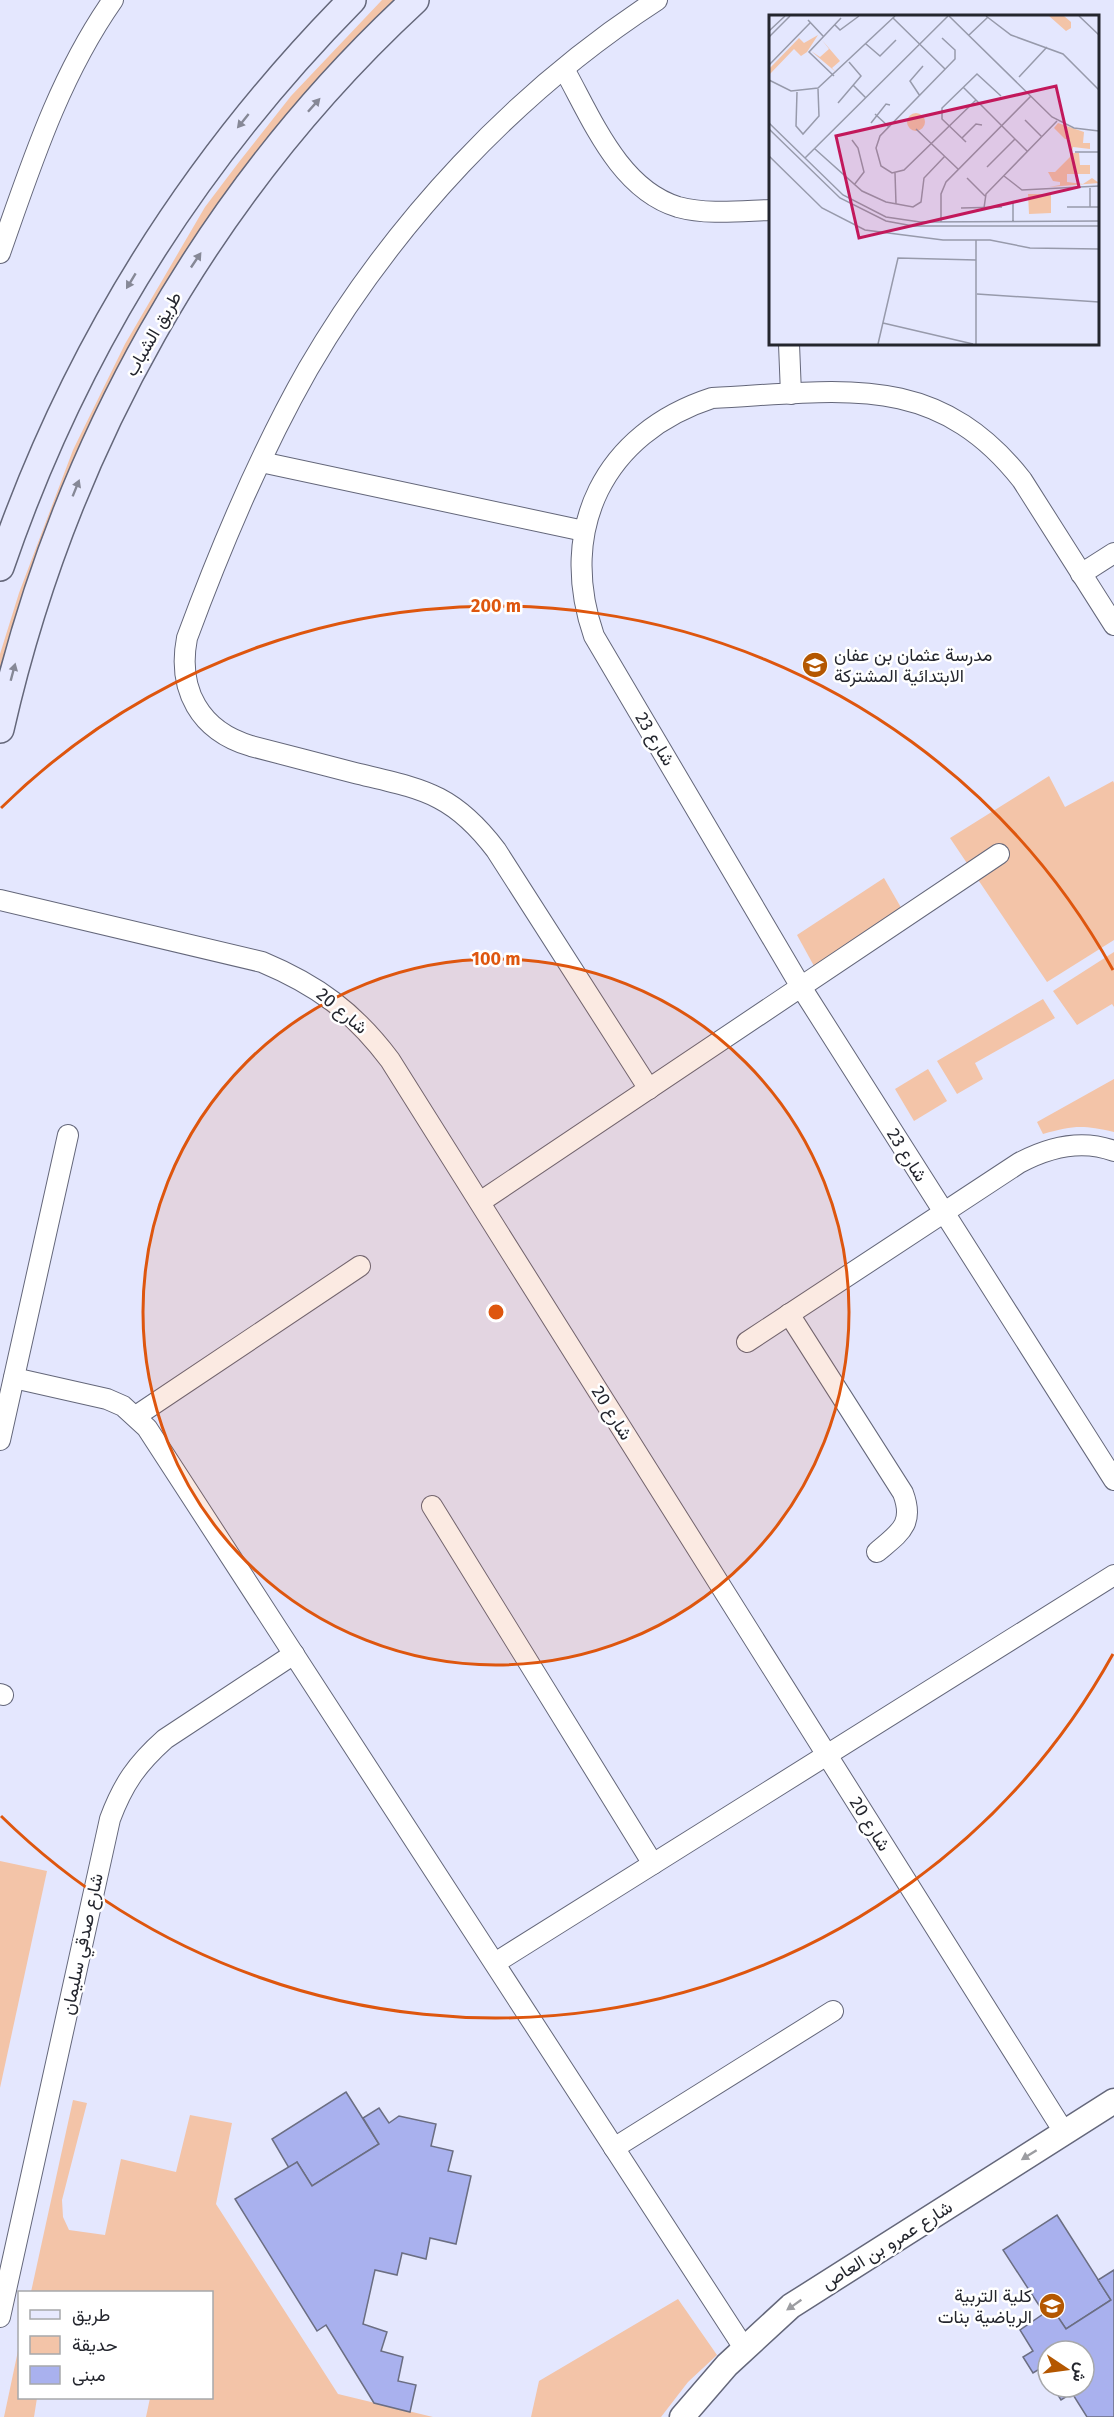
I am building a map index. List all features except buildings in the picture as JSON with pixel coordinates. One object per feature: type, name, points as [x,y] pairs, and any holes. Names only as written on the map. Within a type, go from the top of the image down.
[{"type":"main road","points":[[0,567],[42,454],[72,388],[143,261],[226,142],[269,89],[352,0]]},
{"type":"main road","name":"طريق الشباب","points":[[0,729],[19,652],[57,533],[112,409],[151,335],[188,272],[263,166],[347,67],[415,0]]},
{"type":"street","points":[[0,253],[39,143],[65,80],[97,23],[113,0]]},
{"type":"street","points":[[649,1089],[496,850],[485,835],[457,808],[430,793],[400,782],[236,742],[216,729],[200,712],[186,684],[184,653],[187,638],[228,534],[261,462],[309,369],[370,274],[435,194],[472,153],[521,106],[564,69],[657,0]]},
{"type":"street","points":[[564,69],[616,160],[632,180],[644,190],[661,200],[698,211],[769,210]]},
{"type":"street","points":[[789,345],[791,394]]},
{"type":"street","name":"شارع 23","points":[[1114,625],[1022,480],[1008,463],[985,440],[958,421],[916,401],[893,395],[847,391],[712,399],[672,414],[654,425],[630,446],[608,473],[596,494],[584,531],[580,564],[581,589],[594,636],[801,987],[1114,1480]]},
{"type":"street","points":[[261,462],[584,531]]},
{"type":"street","points":[[1082,574],[1114,553]]},
{"type":"street","points":[[480,1202],[999,854]]},
{"type":"street","name":"شارع 20","points":[[0,900],[262,962],[308,984],[350,1014],[371,1036],[390,1060],[480,1202],[1064,2133]]},
{"type":"street","points":[[0,1440],[68,1135]]},
{"type":"street","points":[[747,1342],[1036,1154],[1073,1145],[1114,1151]]},
{"type":"street","points":[[136,1416],[360,1266]]},
{"type":"street","points":[[789,1314],[903,1493],[907,1511],[906,1521],[902,1530],[877,1552]]},
{"type":"street","points":[[14,1378],[107,1399],[123,1406],[147,1428],[744,2348]]},
{"type":"street","points":[[432,1506],[653,1864]]},
{"type":"street","points":[[495,1963],[1114,1575]]},
{"type":"street","name":"شارع صدقي سليمان","points":[[0,2317],[110,1819],[120,1791],[141,1763],[165,1739],[294,1654]]},
{"type":"street","points":[[614,2148],[833,2010]]},
{"type":"street","name":"شارع عمرو بن العاص","points":[[682,2417],[744,2348],[791,2306],[1114,2101]]},
{"type":"green space","points":[[382,0],[408,0],[154,322],[0,712],[0,654],[19,593],[73,450],[125,344],[205,207],[291,96]]},
{"type":"green space","points":[[1049,776],[1065,807],[1113,781],[1114,783],[1114,940],[1047,982],[950,838]]},
{"type":"green space","points":[[884,878],[903,911],[823,966],[814,966],[797,935]]},
{"type":"green space","points":[[1114,952],[1114,1007],[1112,1004],[1077,1025],[1053,991]]},
{"type":"green space","points":[[1043,999],[1055,1018],[975,1063],[983,1079],[957,1094],[937,1061]]},
{"type":"green space","points":[[928,1069],[947,1101],[914,1121],[895,1089]]},
{"type":"green space","points":[[1114,1079],[1114,1132],[1078,1127],[1043,1134],[1037,1122]]},
{"type":"green space","points":[[0,1861],[47,1871],[0,2088]]},
{"type":"green space","points":[[73,2100],[87,2103],[62,2200],[63,2217],[69,2230],[105,2235],[121,2159],[176,2172],[190,2115],[232,2123],[216,2204],[338,2394],[433,2417],[146,2417],[150,2399],[213,2399],[213,2291],[31,2291]]},
{"type":"green space","points":[[678,2299],[717,2355],[688,2382],[661,2417],[531,2417],[539,2381]]},
{"type":"green space","points":[[18,2351],[18,2399],[37,2399],[34,2417],[4,2417]]},
{"type":"place","name":"مدرسة عثمان بن عفان الابتدائية المشتركة","points":[[815,665]]},
{"type":"place","name":"كلية التربية الرياضية بنات","points":[[1052,2306]]}]
